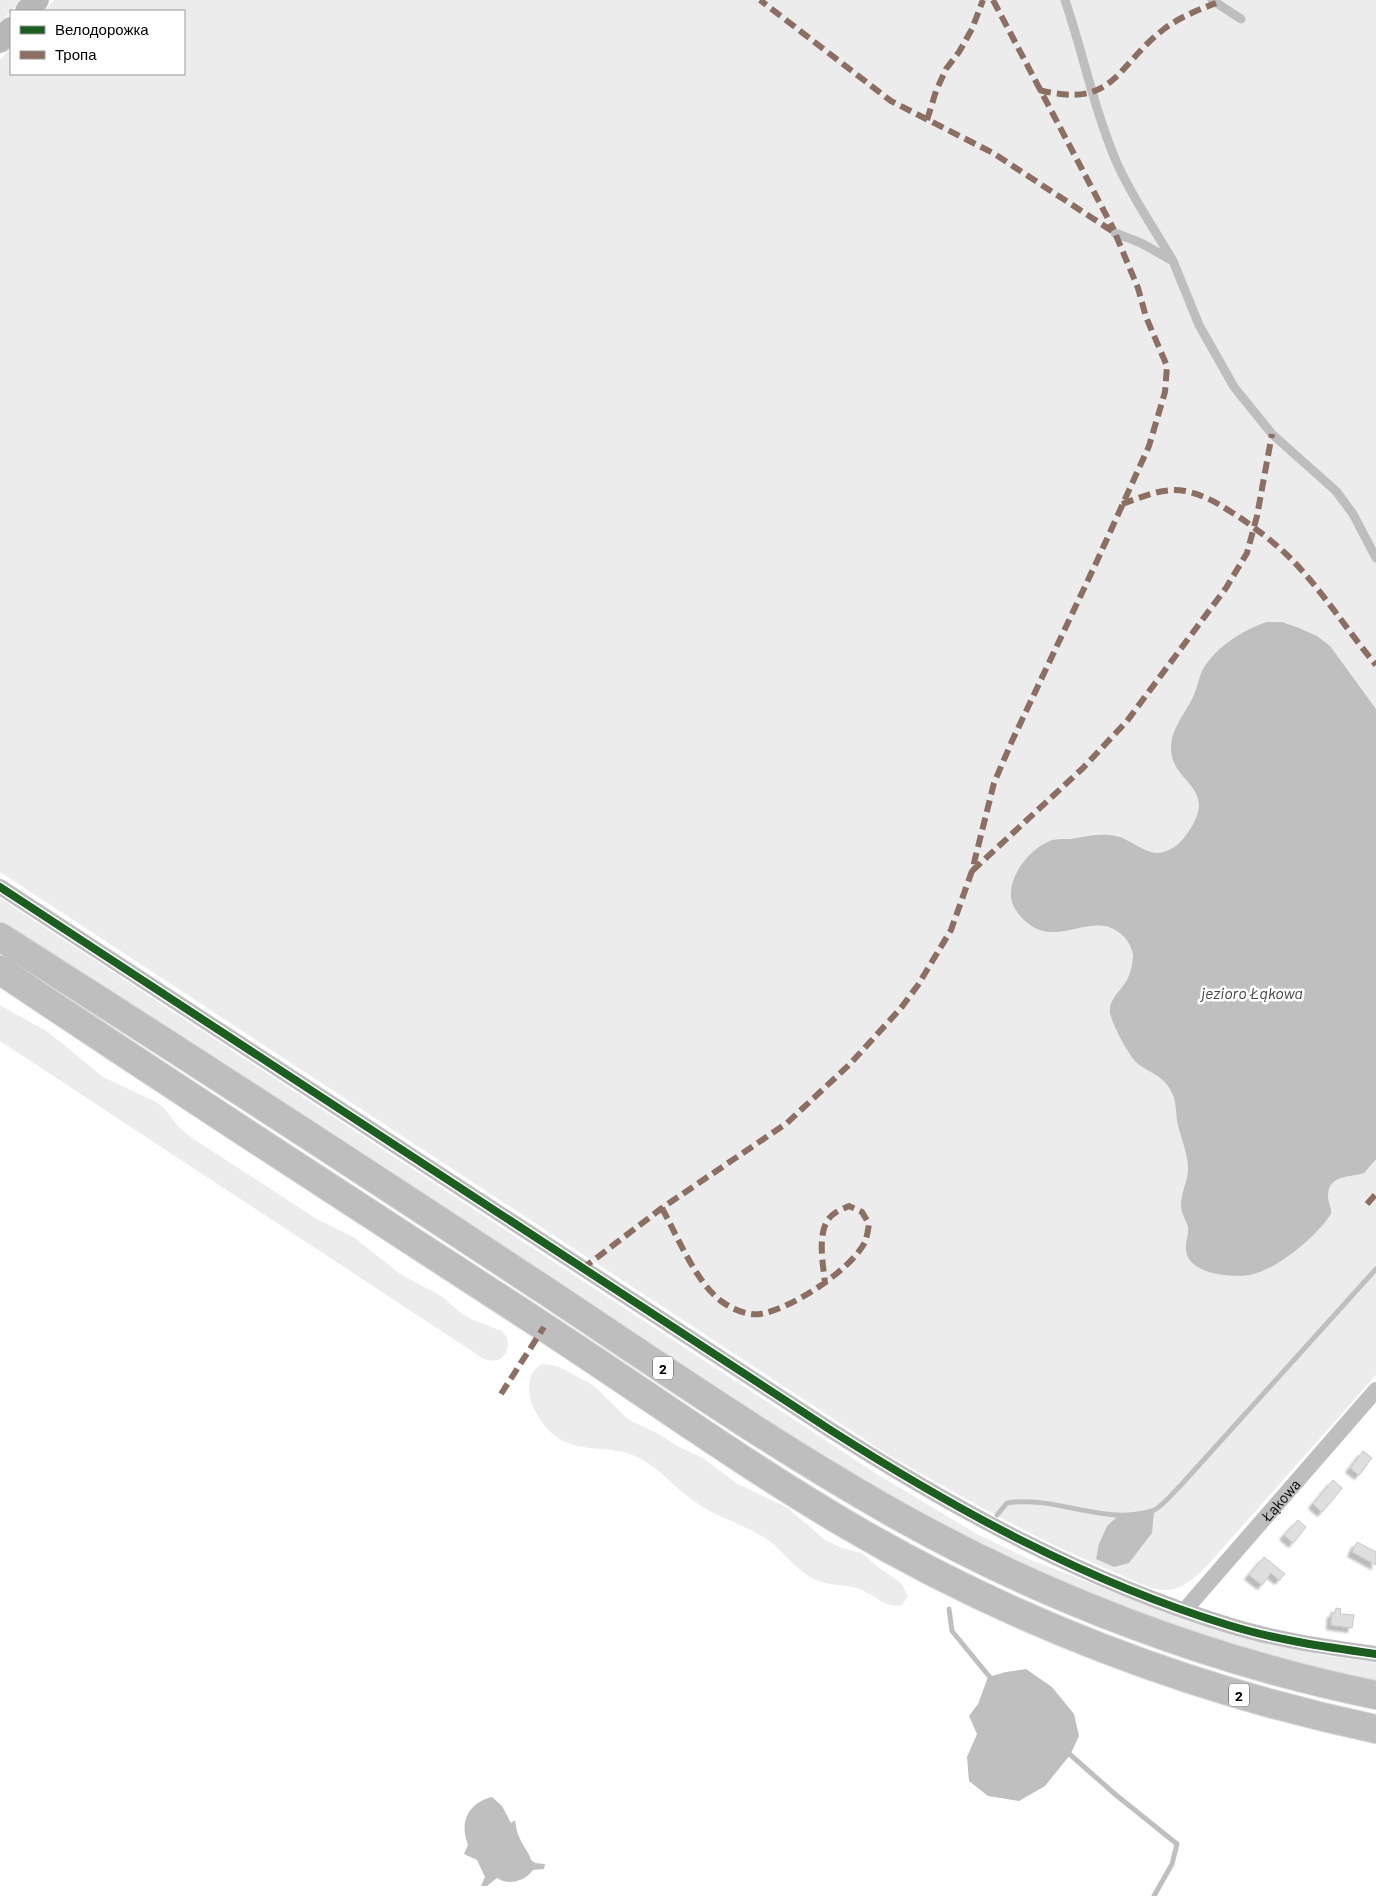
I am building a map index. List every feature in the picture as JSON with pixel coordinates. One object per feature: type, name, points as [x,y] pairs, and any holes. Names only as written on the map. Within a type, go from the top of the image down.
[{"type":"highway","name":"2","points":[[0,937],[181,1052],[763,1434],[904,1519],[1003,1570],[1130,1623],[1239,1660],[1376,1696]]},
{"type":"highway","name":"2","points":[[0,970],[158,1077],[544,1327],[748,1464],[900,1555],[956,1584],[1040,1622],[1165,1672],[1266,1703],[1376,1729]]},
{"type":"main road","points":[[28,10],[37,0]]},
{"type":"main road","points":[[0,41],[10,30]]},
{"type":"street","points":[[0,887],[881,1463],[966,1511],[1055,1557],[1186,1611],[1272,1636],[1312,1645],[1376,1654]]},
{"type":"street","name":"Łąkowa","points":[[1186,1611],[1190,1604],[1376,1390]]},
{"type":"lane","points":[[1065,0],[1116,161],[1134,198],[1173,261],[1199,325],[1234,387],[1272,434],[1336,491],[1353,514],[1376,558]]},
{"type":"lane","points":[[1212,0],[1241,19]]},
{"type":"lane","points":[[1115,233],[1141,243],[1173,261]]},
{"type":"shaded area","points":[[0,0],[21,0],[10,10],[0,23]]},
{"type":"shaded area","points":[[54,0],[1376,0],[1376,1375],[1206,1567],[1187,1583],[1170,1590],[1164,1590],[1138,1583],[1028,1532],[890,1456],[0,872],[0,60],[10,48],[10,75],[185,75],[185,10],[45,10]]},
{"type":"shaded area","points":[[0,898],[877,1474],[977,1534],[1031,1560],[1163,1611],[1242,1636],[1328,1656],[1376,1662],[1376,1689],[1113,1610],[918,1519],[0,926]]},
{"type":"shaded area","points":[[0,1005],[48,1032],[103,1077],[163,1107],[178,1126],[189,1136],[315,1218],[355,1238],[400,1274],[443,1297],[462,1314],[502,1331],[507,1338],[506,1353],[501,1359],[493,1361],[484,1359],[0,1041]]},
{"type":"shaded area","points":[[543,1364],[557,1366],[593,1385],[629,1420],[703,1458],[736,1483],[788,1508],[825,1540],[842,1548],[862,1553],[879,1568],[901,1583],[908,1596],[902,1605],[896,1606],[886,1604],[850,1586],[826,1583],[814,1579],[801,1571],[768,1540],[701,1506],[645,1461],[631,1454],[576,1446],[563,1441],[551,1432],[540,1419],[531,1401],[529,1393],[530,1380],[534,1370]]},
{"type":"water","name":"jezioro Łąkowa","points":[[1267,622],[1282,622],[1299,628],[1317,636],[1330,646],[1376,709],[1376,1159],[1364,1173],[1342,1178],[1332,1183],[1328,1194],[1331,1214],[1316,1233],[1295,1251],[1272,1267],[1260,1272],[1231,1276],[1211,1273],[1194,1264],[1189,1258],[1186,1250],[1188,1227],[1181,1205],[1188,1166],[1177,1121],[1174,1098],[1163,1080],[1137,1063],[1121,1040],[1111,1018],[1111,1003],[1126,982],[1133,961],[1132,950],[1129,944],[1114,929],[1105,926],[1088,926],[1060,932],[1046,932],[1034,928],[1016,911],[1012,902],[1011,891],[1015,875],[1025,860],[1039,847],[1053,840],[1111,835],[1148,851],[1158,853],[1171,849],[1181,841],[1196,819],[1199,806],[1197,796],[1192,787],[1178,770],[1173,760],[1171,748],[1175,729],[1193,697],[1203,669],[1209,661],[1231,640],[1249,629]]},
{"type":"water","points":[[1154,1511],[1152,1533],[1129,1563],[1114,1567],[1096,1559],[1099,1544],[1107,1526],[1119,1515]]},
{"type":"water","points":[[1026,1669],[1052,1687],[1074,1714],[1079,1736],[1070,1755],[1045,1786],[1019,1801],[988,1796],[969,1781],[967,1757],[977,1734],[969,1716],[978,1704],[988,1677]]},
{"type":"water","points":[[492,1797],[502,1806],[511,1823],[515,1820],[519,1836],[531,1860],[535,1863],[545,1864],[544,1869],[533,1870],[526,1877],[516,1881],[507,1882],[497,1878],[487,1886],[481,1886],[485,1877],[477,1860],[464,1854],[468,1845],[465,1837],[465,1821],[471,1809]]},
{"type":"building","points":[[1363,1451],[1372,1458],[1359,1475],[1350,1468]]},
{"type":"building","points":[[1333,1480],[1342,1488],[1322,1512],[1313,1504]]},
{"type":"building","points":[[1298,1520],[1306,1527],[1293,1543],[1284,1535]]},
{"type":"building","points":[[1357,1542],[1376,1552],[1376,1565],[1352,1552]]},
{"type":"building","points":[[1264,1557],[1285,1574],[1279,1580],[1271,1573],[1262,1585],[1249,1575]]},
{"type":"building","points":[[1336,1608],[1341,1609],[1340,1614],[1354,1615],[1352,1628],[1331,1625],[1332,1613],[1335,1613]]},
{"type":"waterway","points":[[997,1515],[1007,1503],[1025,1502],[1043,1503],[1116,1515],[1134,1515],[1155,1510],[1181,1485],[1376,1269]]},
{"type":"waterway","points":[[949,1609],[952,1631],[993,1681]]},
{"type":"waterway","points":[[1066,1751],[1116,1795],[1177,1844],[1172,1864],[1154,1896]]},
{"type":"marked path","points":[[582,1269],[662,1208],[787,1123],[850,1064],[901,1008],[918,985],[951,930],[972,871],[994,783],[1149,446],[1165,392],[1167,366],[1146,317],[1138,288],[1115,233],[993,153],[891,101],[760,0]]},
{"type":"marked path","points":[[927,120],[936,91],[946,69],[959,52],[972,29],[983,0]]},
{"type":"marked path","points":[[993,0],[1114,230]]},
{"type":"marked path","points":[[1039,90],[1064,94],[1084,94],[1099,89],[1123,70],[1164,29],[1183,17],[1216,3]]},
{"type":"marked path","points":[[972,871],[1083,768],[1127,721],[1226,588],[1247,553],[1257,516],[1272,434]]},
{"type":"marked path","points":[[1122,504],[1153,493],[1169,490],[1185,491],[1214,501],[1269,539],[1297,565],[1376,665]]},
{"type":"marked path","points":[[1367,1204],[1376,1194]]},
{"type":"marked path","points":[[662,1208],[695,1271],[712,1293],[734,1309],[744,1313],[755,1314],[773,1311],[803,1297],[818,1287],[833,1276],[847,1265],[865,1242],[869,1224],[862,1212],[849,1206],[835,1213],[825,1226],[822,1245],[822,1255],[824,1275],[825,1283]]},
{"type":"marked path","points":[[501,1394],[544,1327]]},
{"type":"cycle path","points":[[0,887],[832,1431],[926,1489],[1073,1566],[1176,1608],[1264,1635],[1376,1654]]}]
